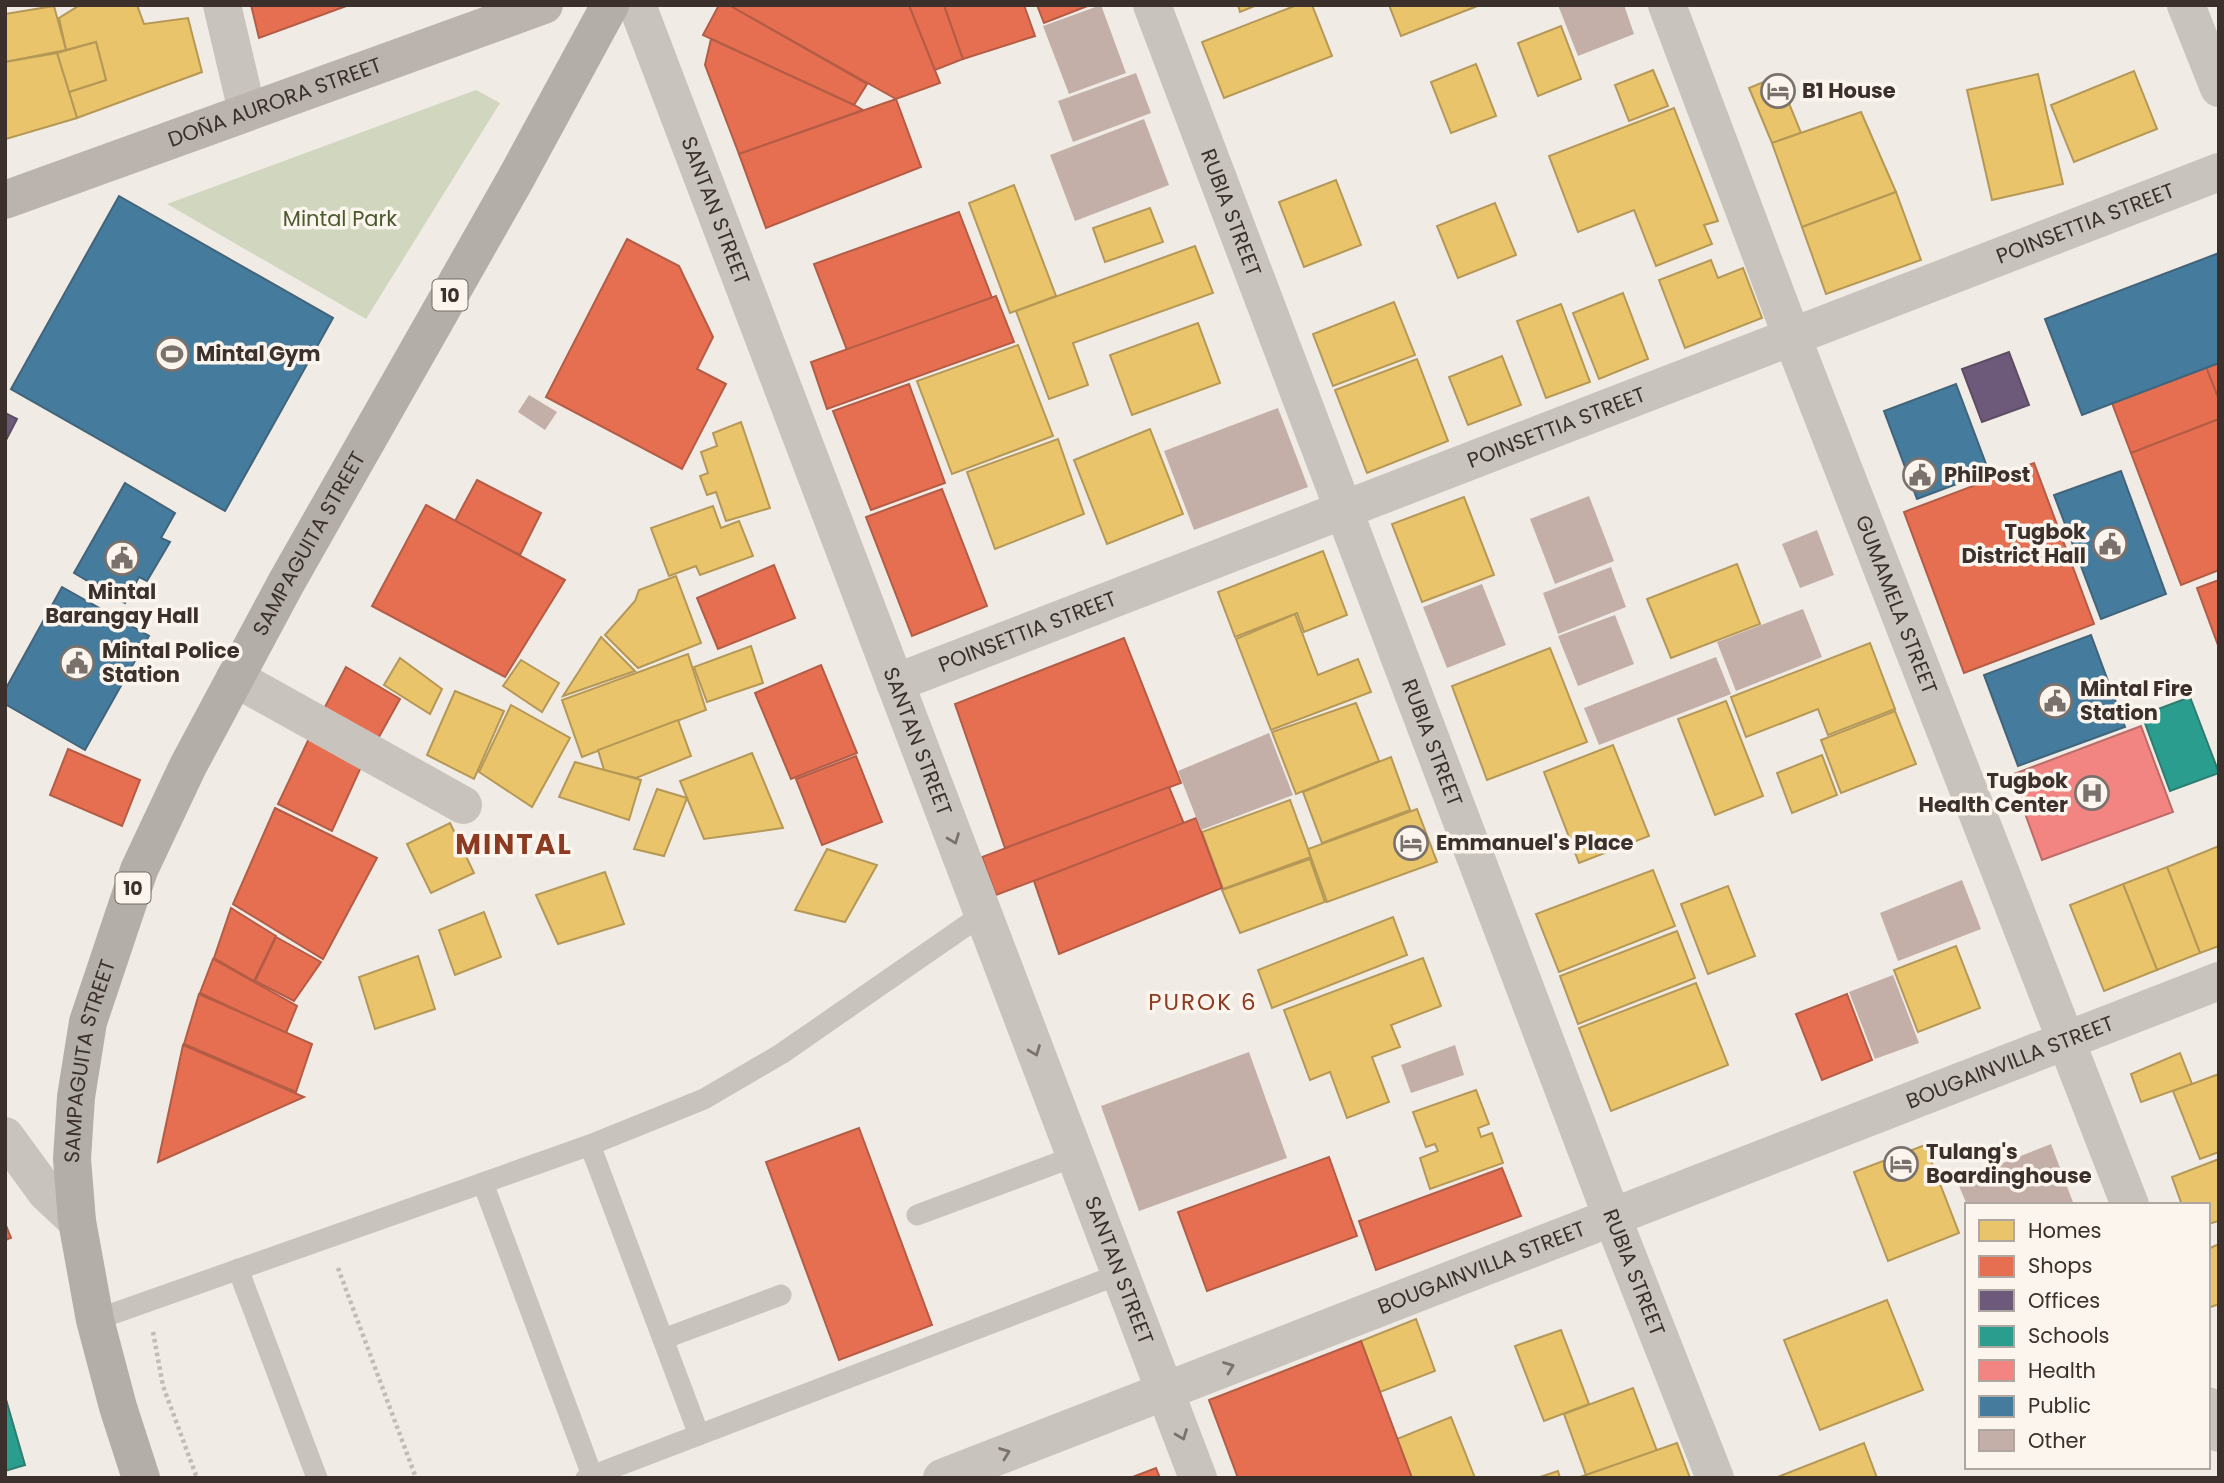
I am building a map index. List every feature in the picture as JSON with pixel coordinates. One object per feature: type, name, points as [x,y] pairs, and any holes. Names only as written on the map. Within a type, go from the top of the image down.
[{"type":"highway","name":"SAMPAGUITA STREET","points":[[141,1478],[118,1407],[95,1320],[77,1222],[72,1159],[75,1097],[88,1022],[139,870],[188,766],[317,527],[515,180],[610,5]]},
{"type":"main road","name":"DOÑA AURORA STREET","points":[[5,201],[544,5]]},
{"type":"street","points":[[222,5],[247,111]]},
{"type":"street","name":"SANTAN STREET","points":[[637,5],[1198,1478]]},
{"type":"street","name":"RUBIA STREET","points":[[1152,5],[1612,1217],[1715,1478]]},
{"type":"street","name":"GUMAMELA STREET","points":[[1667,5],[1792,337],[2129,1203]]},
{"type":"street","points":[[2186,5],[2219,88]]},
{"type":"street","name":"POINSETTIA STREET","points":[[895,683],[2219,172]]},
{"type":"street","points":[[235,678],[463,805]]},
{"type":"street","name":"BOUGAINVILLA STREET","points":[[942,1478],[2219,981]]},
{"type":"street","points":[[5,1136],[46,1192],[77,1222]]},
{"type":"street","points":[[2210,1411],[2219,1433]]},
{"type":"lane","points":[[95,1320],[590,1145],[704,1099],[781,1054],[983,914]]},
{"type":"lane","points":[[590,1145],[699,1435]]},
{"type":"lane","points":[[917,1215],[1076,1156]]},
{"type":"lane","points":[[483,1183],[589,1477],[1120,1274]]},
{"type":"lane","points":[[239,1269],[317,1478]]},
{"type":"lane","points":[[663,1339],[781,1295]]},
{"type":"path","points":[[327,1238],[416,1478]]},
{"type":"path","points":[[148,1301],[163,1386],[197,1478]]},
{"type":"green space","name":"Mintal Park","points":[[476,90],[500,103],[366,319],[167,204]]},
{"type":"building: Homes","points":[[80,5],[137,5],[144,24],[188,18],[202,72],[77,118],[69,92],[106,80],[96,42],[66,50],[59,18]]},
{"type":"building: Homes","points":[[1238,5],[1257,5],[1240,12]]},
{"type":"building: Homes","points":[[1297,5],[1312,5],[1332,56],[1224,98],[1202,42]]},
{"type":"building: Homes","points":[[1389,5],[1480,5],[1401,36]]},
{"type":"building: Homes","points":[[54,6],[66,50],[5,62],[5,14]]},
{"type":"building: Homes","points":[[1561,26],[1581,79],[1538,96],[1518,43]]},
{"type":"building: Homes","points":[[96,42],[106,80],[69,92],[57,53]]},
{"type":"building: Homes","points":[[57,53],[77,118],[6,139],[5,62]]},
{"type":"building: Homes","points":[[1476,64],[1496,116],[1451,133],[1431,82]]},
{"type":"building: Homes","points":[[1653,70],[1668,106],[1629,121],[1615,85]]},
{"type":"building: Homes","points":[[2134,71],[2157,129],[2074,162],[2051,105]]},
{"type":"building: Homes","points":[[2038,74],[2063,184],[1992,200],[1967,90]]},
{"type":"building: Homes","points":[[1778,76],[1801,133],[1772,143],[1749,88]]},
{"type":"building: Homes","points":[[1674,108],[1718,221],[1704,225],[1712,244],[1656,266],[1634,210],[1578,232],[1549,156]]},
{"type":"building: Homes","points":[[1861,112],[1896,192],[1802,227],[1772,143]]},
{"type":"building: Homes","points":[[1336,180],[1361,245],[1304,267],[1279,202]]},
{"type":"building: Homes","points":[[1014,185],[1056,296],[1010,313],[969,203]]},
{"type":"building: Homes","points":[[1896,192],[1921,260],[1826,294],[1802,227]]},
{"type":"building: Homes","points":[[1495,203],[1516,255],[1458,278],[1437,226]]},
{"type":"building: Homes","points":[[1150,208],[1163,242],[1105,262],[1093,228]]},
{"type":"building: Homes","points":[[1195,246],[1213,293],[1073,343],[1088,385],[1049,399],[1016,311]]},
{"type":"building: Homes","points":[[1711,260],[1718,278],[1743,268],[1762,318],[1685,348],[1659,280]]},
{"type":"building: Homes","points":[[1623,293],[1648,359],[1599,379],[1573,313]]},
{"type":"building: Homes","points":[[1394,302],[1415,355],[1333,386],[1313,334]]},
{"type":"building: Homes","points":[[1561,304],[1590,382],[1546,398],[1517,321]]},
{"type":"building: Homes","points":[[1198,323],[1220,383],[1132,415],[1110,355]]},
{"type":"building: Homes","points":[[1018,345],[1053,436],[952,474],[917,381]]},
{"type":"building: Homes","points":[[1502,356],[1521,405],[1468,425],[1449,377]]},
{"type":"building: Homes","points":[[1417,359],[1448,441],[1367,473],[1335,390]]},
{"type":"building: Homes","points":[[741,422],[770,508],[726,521],[716,492],[707,495],[700,476],[708,473],[701,452],[717,446],[713,433]]},
{"type":"building: Homes","points":[[1150,429],[1183,514],[1107,544],[1074,460]]},
{"type":"building: Homes","points":[[1058,439],[1084,514],[995,549],[967,472]]},
{"type":"building: Homes","points":[[1464,497],[1494,575],[1422,602],[1392,524]]},
{"type":"building: Homes","points":[[713,506],[721,528],[739,521],[753,556],[700,575],[696,566],[669,576],[651,528]]},
{"type":"building: Homes","points":[[1323,551],[1347,615],[1304,632],[1297,613],[1235,637],[1218,592]]},
{"type":"building: Homes","points":[[1737,564],[1760,624],[1671,658],[1647,599]]},
{"type":"building: Homes","points":[[676,576],[701,643],[638,668],[605,635],[635,601],[639,590]]},
{"type":"building: Homes","points":[[1295,614],[1318,675],[1358,659],[1371,692],[1271,730],[1236,639]]},
{"type":"building: Homes","points":[[601,637],[635,671],[563,696]]},
{"type":"building: Homes","points":[[1870,643],[1895,709],[1828,735],[1818,709],[1746,737],[1731,697]]},
{"type":"building: Homes","points":[[751,646],[763,683],[707,702],[694,667]]},
{"type":"building: Homes","points":[[1550,648],[1587,742],[1487,780],[1452,686]]},
{"type":"building: Homes","points":[[688,654],[706,710],[582,757],[562,700]]},
{"type":"building: Homes","points":[[400,658],[442,689],[430,714],[384,685]]},
{"type":"building: Homes","points":[[521,660],[559,683],[542,712],[503,686]]},
{"type":"building: Homes","points":[[455,691],[504,711],[474,779],[427,755]]},
{"type":"building: Homes","points":[[1726,701],[1763,796],[1715,815],[1678,719]]},
{"type":"building: Homes","points":[[1356,703],[1379,761],[1296,794],[1272,732]]},
{"type":"building: Homes","points":[[511,705],[570,738],[532,807],[479,772]]},
{"type":"building: Homes","points":[[1895,711],[1916,764],[1841,793],[1821,740]]},
{"type":"building: Homes","points":[[678,720],[691,756],[636,778],[604,770],[598,750]]},
{"type":"building: Homes","points":[[1613,745],[1649,836],[1579,863],[1544,772]]},
{"type":"building: Homes","points":[[752,753],[783,828],[704,839],[680,781]]},
{"type":"building: Homes","points":[[1822,755],[1837,795],[1792,813],[1777,773]]},
{"type":"building: Homes","points":[[1391,757],[1410,810],[1322,843],[1303,792]]},
{"type":"building: Homes","points":[[575,762],[641,780],[629,820],[559,797]]},
{"type":"building: Homes","points":[[657,789],[687,798],[664,856],[634,849]]},
{"type":"building: Homes","points":[[1290,800],[1311,857],[1223,889],[1202,832]]},
{"type":"building: Homes","points":[[1417,809],[1437,862],[1327,902],[1308,849]]},
{"type":"building: Homes","points":[[450,823],[474,873],[431,893],[407,844]]},
{"type":"building: Homes","points":[[2219,846],[2219,946],[2200,953],[2167,867]]},
{"type":"building: Homes","points":[[827,849],[877,865],[845,922],[795,910]]},
{"type":"building: Homes","points":[[1310,859],[1325,902],[1240,933],[1222,890]]},
{"type":"building: Homes","points":[[2167,867],[2200,953],[2157,970],[2123,884]]},
{"type":"building: Homes","points":[[1653,870],[1675,926],[1559,972],[1536,914]]},
{"type":"building: Homes","points":[[605,872],[624,924],[558,944],[536,895]]},
{"type":"building: Homes","points":[[2123,884],[2157,970],[2104,991],[2070,905]]},
{"type":"building: Homes","points":[[1728,886],[1755,956],[1708,974],[1681,904]]},
{"type":"building: Homes","points":[[484,912],[501,957],[455,975],[439,930]]},
{"type":"building: Homes","points":[[1393,917],[1407,955],[1272,1008],[1258,970]]},
{"type":"building: Homes","points":[[1677,931],[1695,978],[1578,1024],[1560,976]]},
{"type":"building: Homes","points":[[1956,946],[1980,1008],[1918,1032],[1894,970]]},
{"type":"building: Homes","points":[[418,956],[435,1009],[375,1029],[359,977]]},
{"type":"building: Homes","points":[[1423,958],[1441,1006],[1391,1025],[1400,1047],[1372,1057],[1389,1102],[1347,1118],[1330,1072],[1310,1080],[1284,1010]]},
{"type":"building: Homes","points":[[1696,983],[1728,1065],[1611,1111],[1579,1028]]},
{"type":"building: Homes","points":[[2180,1053],[2192,1084],[2141,1102],[2131,1074]]},
{"type":"building: Homes","points":[[2219,1074],[2219,1152],[2200,1159],[2173,1091]]},
{"type":"building: Homes","points":[[1476,1090],[1489,1124],[1478,1128],[1481,1137],[1492,1133],[1503,1163],[1430,1189],[1420,1158],[1438,1151],[1435,1144],[1426,1147],[1413,1112]]},
{"type":"building: Homes","points":[[1925,1145],[1959,1233],[1888,1261],[1854,1172]]},
{"type":"building: Homes","points":[[2219,1159],[2219,1221],[2210,1223],[2210,1203],[2181,1203],[2172,1177]]},
{"type":"building: Homes","points":[[2219,1244],[2219,1304],[2210,1307],[2210,1248]]},
{"type":"building: Homes","points":[[1887,1300],[1923,1390],[1820,1430],[1784,1340]]},
{"type":"building: Homes","points":[[1416,1319],[1435,1371],[1380,1392],[1361,1341]]},
{"type":"building: Homes","points":[[1561,1330],[1589,1404],[1544,1421],[1515,1346]]},
{"type":"building: Homes","points":[[1633,1388],[1657,1451],[1586,1475],[1564,1414]]},
{"type":"building: Homes","points":[[1451,1417],[1475,1478],[1412,1478],[1397,1439]]},
{"type":"building: Homes","points":[[1677,1443],[1690,1478],[1577,1478],[1586,1475]]},
{"type":"building: Homes","points":[[1864,1443],[1877,1478],[1775,1478]]},
{"type":"building: Homes","points":[[1558,1471],[1560,1478],[1537,1478]]},
{"type":"building: Shops","points":[[251,5],[349,5],[259,38]]},
{"type":"building: Shops","points":[[719,5],[729,5],[867,84],[854,105],[703,35]]},
{"type":"building: Shops","points":[[729,5],[909,5],[940,83],[896,99]]},
{"type":"building: Shops","points":[[909,5],[944,5],[963,59],[935,70]]},
{"type":"building: Shops","points":[[944,5],[1024,5],[1035,36],[963,59]]},
{"type":"building: Shops","points":[[1037,5],[1090,5],[1044,23]]},
{"type":"building: Shops","points":[[711,39],[863,110],[739,154],[705,65]]},
{"type":"building: Shops","points":[[896,99],[921,167],[766,228],[739,154]]},
{"type":"building: Shops","points":[[959,212],[992,298],[847,350],[814,264]]},
{"type":"building: Shops","points":[[627,239],[679,266],[713,337],[697,369],[726,384],[682,469],[546,397]]},
{"type":"building: Shops","points":[[996,296],[1014,342],[827,409],[811,362]]},
{"type":"building: Shops","points":[[2219,363],[2219,400],[2206,367]]},
{"type":"building: Shops","points":[[2206,367],[2219,400],[2219,419],[2131,453],[2112,403]]},
{"type":"building: Shops","points":[[909,384],[945,483],[871,510],[833,411]]},
{"type":"building: Shops","points":[[2219,419],[2219,570],[2181,585],[2131,453]]},
{"type":"building: Shops","points":[[2034,463],[2094,624],[1964,673],[1904,512]]},
{"type":"building: Shops","points":[[477,480],[541,513],[520,555],[455,521]]},
{"type":"building: Shops","points":[[942,489],[987,606],[912,636],[866,517]]},
{"type":"building: Shops","points":[[426,505],[565,580],[505,677],[372,606]]},
{"type":"building: Shops","points":[[774,565],[795,618],[718,649],[697,598]]},
{"type":"building: Shops","points":[[2219,580],[2219,648],[2197,588]]},
{"type":"building: Shops","points":[[1124,638],[1181,783],[1005,848],[955,704]]},
{"type":"building: Shops","points":[[821,665],[857,753],[791,779],[755,693]]},
{"type":"building: Shops","points":[[346,667],[400,699],[370,753],[316,724]]},
{"type":"building: Shops","points":[[314,728],[366,756],[332,831],[278,804]]},
{"type":"building: Shops","points":[[68,749],[140,780],[122,826],[50,795]]},
{"type":"building: Shops","points":[[856,756],[882,822],[822,845],[796,779]]},
{"type":"building: Shops","points":[[1169,787],[1184,824],[996,895],[982,857]]},
{"type":"building: Shops","points":[[275,808],[377,858],[323,959],[233,904]]},
{"type":"building: Shops","points":[[1196,818],[1222,888],[1059,954],[1034,881]]},
{"type":"building: Shops","points":[[231,908],[276,936],[254,981],[214,958]]},
{"type":"building: Shops","points":[[276,937],[321,962],[294,1001],[255,981]]},
{"type":"building: Shops","points":[[213,959],[297,1006],[286,1033],[200,993]]},
{"type":"building: Shops","points":[[199,994],[312,1044],[296,1092],[184,1044]]},
{"type":"building: Shops","points":[[1847,994],[1872,1060],[1822,1080],[1796,1014]]},
{"type":"building: Shops","points":[[183,1045],[304,1097],[158,1162]]},
{"type":"building: Shops","points":[[859,1128],[932,1325],[839,1360],[766,1162]]},
{"type":"building: Shops","points":[[1329,1157],[1357,1236],[1207,1291],[1178,1212]]},
{"type":"building: Shops","points":[[1502,1168],[1521,1216],[1376,1270],[1359,1221]]},
{"type":"building: Shops","points":[[5,1223],[11,1238],[5,1240]]},
{"type":"building: Shops","points":[[1361,1341],[1412,1478],[1238,1478],[1209,1400]]},
{"type":"building: Shops","points":[[1156,1468],[1160,1478],[1130,1478]]},
{"type":"building: Offices","points":[[2009,352],[2029,405],[1982,422],[1962,369]]},
{"type":"building: Offices","points":[[5,413],[17,419],[5,442]]},
{"type":"building: Schools","points":[[2190,697],[2219,773],[2170,791],[2142,715]]},
{"type":"building: Schools","points":[[5,1396],[25,1465],[5,1471]]},
{"type":"building: Health","name":"Tugbok Health Center","points":[[2141,726],[2173,812],[2042,860],[2011,775]]},
{"type":"building: Public","name":"Mintal Gym","points":[[119,196],[333,318],[225,511],[11,389]]},
{"type":"building: Public","points":[[2219,253],[2219,363],[2082,415],[2045,319]]},
{"type":"building: Public","points":[[1956,384],[1989,472],[1917,499],[1884,411]]},
{"type":"building: Public","name":"Tugbok District Hall","points":[[2121,471],[2166,594],[2101,619],[2054,495]]},
{"type":"building: Public","name":"Mintal Barangay Hall","points":[[125,483],[175,513],[161,538],[170,542],[147,581],[139,577],[125,603],[74,573]]},
{"type":"building: Public","name":"Mintal Police Station","points":[[62,587],[149,636],[85,750],[5,704],[5,690]]},
{"type":"building: Public","name":"Mintal Fire Station","points":[[2091,635],[2125,727],[2018,766],[1984,675]]},
{"type":"building: Other","points":[[1101,5],[1126,73],[1069,94],[1043,26]]},
{"type":"building: Other","points":[[1558,5],[1624,5],[1634,34],[1578,56]]},
{"type":"building: Other","points":[[1136,73],[1151,113],[1073,142],[1058,101]]},
{"type":"building: Other","points":[[1144,119],[1169,185],[1075,221],[1050,155]]},
{"type":"building: Other","points":[[529,395],[557,412],[545,430],[518,412]]},
{"type":"building: Other","points":[[1278,408],[1308,487],[1194,530],[1164,451]]},
{"type":"building: Other","points":[[1589,496],[1614,561],[1555,584],[1530,519]]},
{"type":"building: Other","points":[[1817,530],[1834,575],[1800,588],[1782,544]]},
{"type":"building: Other","points":[[1611,567],[1626,607],[1558,634],[1543,593]]},
{"type":"building: Other","points":[[1482,584],[1506,645],[1447,668],[1423,607]]},
{"type":"building: Other","points":[[1803,609],[1822,657],[1736,691],[1717,642]]},
{"type":"building: Other","points":[[1615,615],[1634,664],[1578,686],[1558,636]]},
{"type":"building: Other","points":[[1716,657],[1731,694],[1599,745],[1584,708]]},
{"type":"building: Other","points":[[1269,733],[1293,795],[1201,830],[1178,771]]},
{"type":"building: Other","points":[[1962,880],[1981,929],[1898,961],[1880,913]]},
{"type":"building: Other","points":[[1893,975],[1919,1043],[1875,1059],[1849,992]]},
{"type":"building: Other","points":[[1455,1045],[1464,1075],[1411,1093],[1401,1065]]},
{"type":"building: Other","points":[[1249,1052],[1287,1158],[1139,1211],[1101,1106]]},
{"type":"building: Other","points":[[2051,1144],[2073,1203],[1966,1203],[1957,1181]]},
{"type":"place","name":"B1 House","points":[[1778,91]]},
{"type":"place","name":"Mintal Gym","points":[[172,354]]},
{"type":"place","name":"PhilPost","points":[[1920,475]]},
{"type":"place","name":"Tugbok District Hall","points":[[2110,544]]},
{"type":"place","name":"Mintal Barangay Hall","points":[[122,558]]},
{"type":"place","name":"Mintal Police Station","points":[[77,663]]},
{"type":"place","name":"Mintal Fire Station","points":[[2055,701]]},
{"type":"place","name":"Tugbok Health Center","points":[[2092,793]]},
{"type":"place","name":"Emmanuel's Place","points":[[1411,843]]},
{"type":"place","name":"Tulang's Boardinghouse","points":[[1901,1164]]},
{"type":"district","name":"MINTAL","points":[[514,844]]},
{"type":"district","name":"PUROK 6","points":[[1203,1002]]}]
